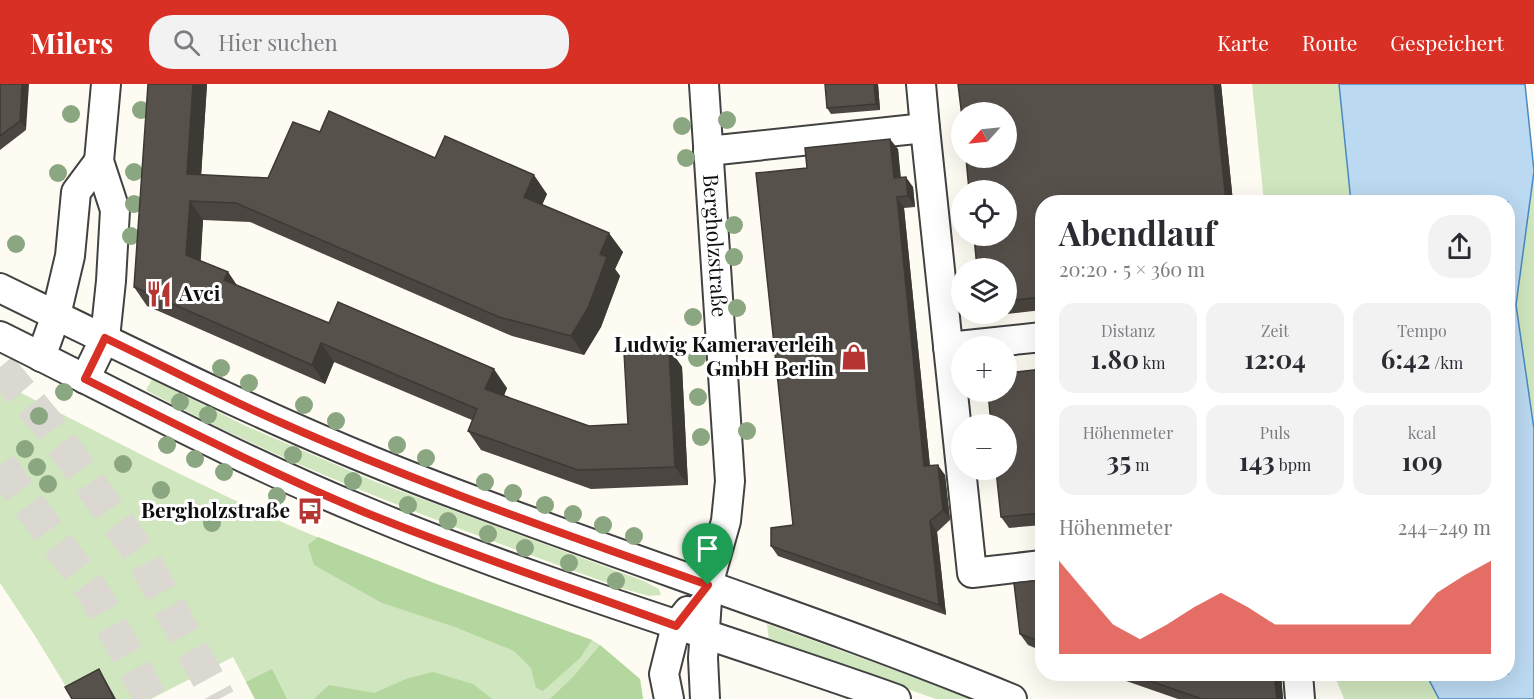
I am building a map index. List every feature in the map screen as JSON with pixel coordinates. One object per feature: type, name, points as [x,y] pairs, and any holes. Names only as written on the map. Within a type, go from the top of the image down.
[{"type":"street","points":[[85,379],[105,338],[111,281],[115,210],[99,161],[106,84]]},
{"type":"street","name":"Bergholzstraße","points":[[704,84],[730,481],[726,521],[708,585]]},
{"type":"street","points":[[921,84],[972,573],[1035,566]]},
{"type":"street","points":[[708,151],[925,128]]},
{"type":"street","points":[[41,357],[56,315],[70,256],[76,192],[99,161]]},
{"type":"street","points":[[0,288],[232,401],[340,448],[882,647],[1012,699]]},
{"type":"street","points":[[0,336],[229,452],[365,512],[676,626],[781,658],[896,699]]},
{"type":"street","points":[[948,347],[1035,338]]},
{"type":"street","points":[[669,699],[664,674],[676,626],[708,585]]},
{"type":"street","points":[[705,699],[703,657],[708,585]]},
{"type":"street","points":[[1299,681],[1300,699]]},
{"type":"green space","points":[[1252,84],[1339,84],[1350,195],[1263,195]]},
{"type":"green space","points":[[1534,171],[1534,429],[1516,305]]},
{"type":"green space","points":[[152,379],[246,426],[376,482],[644,581],[659,589],[661,595],[649,596],[624,589],[445,523],[327,476],[269,451],[155,395],[146,390]]},
{"type":"green space","points":[[0,382],[158,463],[319,538],[455,591],[592,640],[640,679],[643,699],[255,699],[233,657],[151,699],[116,699],[106,681],[73,698],[0,583]]},
{"type":"green space","points":[[318,537],[434,583],[592,640],[580,658],[543,691],[536,688],[531,668],[514,651],[455,627],[382,603],[314,565],[308,545]]},
{"type":"green space","points":[[767,624],[975,699],[936,699],[769,641]]},
{"type":"green space","points":[[600,645],[640,679],[643,699],[550,699],[573,677]]},
{"type":"green space","points":[[272,669],[287,699],[255,699],[246,682]]},
{"type":"green space","points":[[433,672],[473,684],[492,699],[314,699],[329,685],[374,693],[406,679]]},
{"type":"green space","points":[[1337,681],[1430,681],[1439,699],[1344,699]]},
{"type":"water","points":[[1339,84],[1525,84],[1534,171],[1516,305],[1534,429],[1534,699],[1439,699],[1430,681],[1515,681],[1515,195],[1350,195]]},
{"type":"building","points":[[0,84],[22,84],[20,121],[0,136]]},
{"type":"building","points":[[148,84],[193,84],[187,174],[268,178],[293,122],[320,132],[329,111],[435,158],[445,136],[534,175],[524,197],[609,233],[600,254],[607,257],[588,308],[571,336],[499,317],[236,203],[190,201],[186,255],[228,272],[224,280],[329,323],[338,302],[494,369],[485,389],[589,426],[628,424],[624,352],[669,348],[675,467],[578,470],[468,431],[477,409],[321,343],[312,365],[134,287]]},
{"type":"building","points":[[825,84],[874,84],[876,104],[827,108]]},
{"type":"building","points":[[958,84],[1214,84],[1225,195],[1035,195],[1035,298],[1017,300],[1017,258],[976,258],[975,246],[1017,246],[1017,180],[968,180],[967,168],[1017,168],[1017,102],[960,102]]},
{"type":"building","points":[[890,139],[894,178],[906,177],[908,196],[897,197],[924,466],[938,465],[943,510],[930,521],[939,605],[771,546],[771,528],[793,525],[756,173],[807,168],[805,148]]},
{"type":"building","points":[[1035,370],[1035,514],[1001,517],[997,480],[1017,480],[1017,414],[990,414],[989,402],[1017,402],[1017,372]]},
{"type":"building","points":[[1035,581],[1035,639],[1020,634],[1014,583]]},
{"type":"building","points":[[99,669],[114,699],[72,699],[65,687]]},
{"type":"building","points":[[1150,681],[1275,681],[1277,699],[1202,699]]},
{"type":"tunnel","points":[[0,367],[50,427],[143,558],[219,699]]},
{"type":"tunnel","points":[[0,465],[94,593],[151,699]]},
{"type":"place","name":"Avci","points":[[159,294]]},
{"type":"place","name":"Ludwig Kameraverleih GmbH Berlin","points":[[854,357]]},
{"type":"place","name":"Bergholzstraße","points":[[310,511]]},
{"type":"route","points":[[105,338],[283,424],[411,476],[708,585],[676,626],[365,512],[229,452],[85,379],[105,338]]}]
